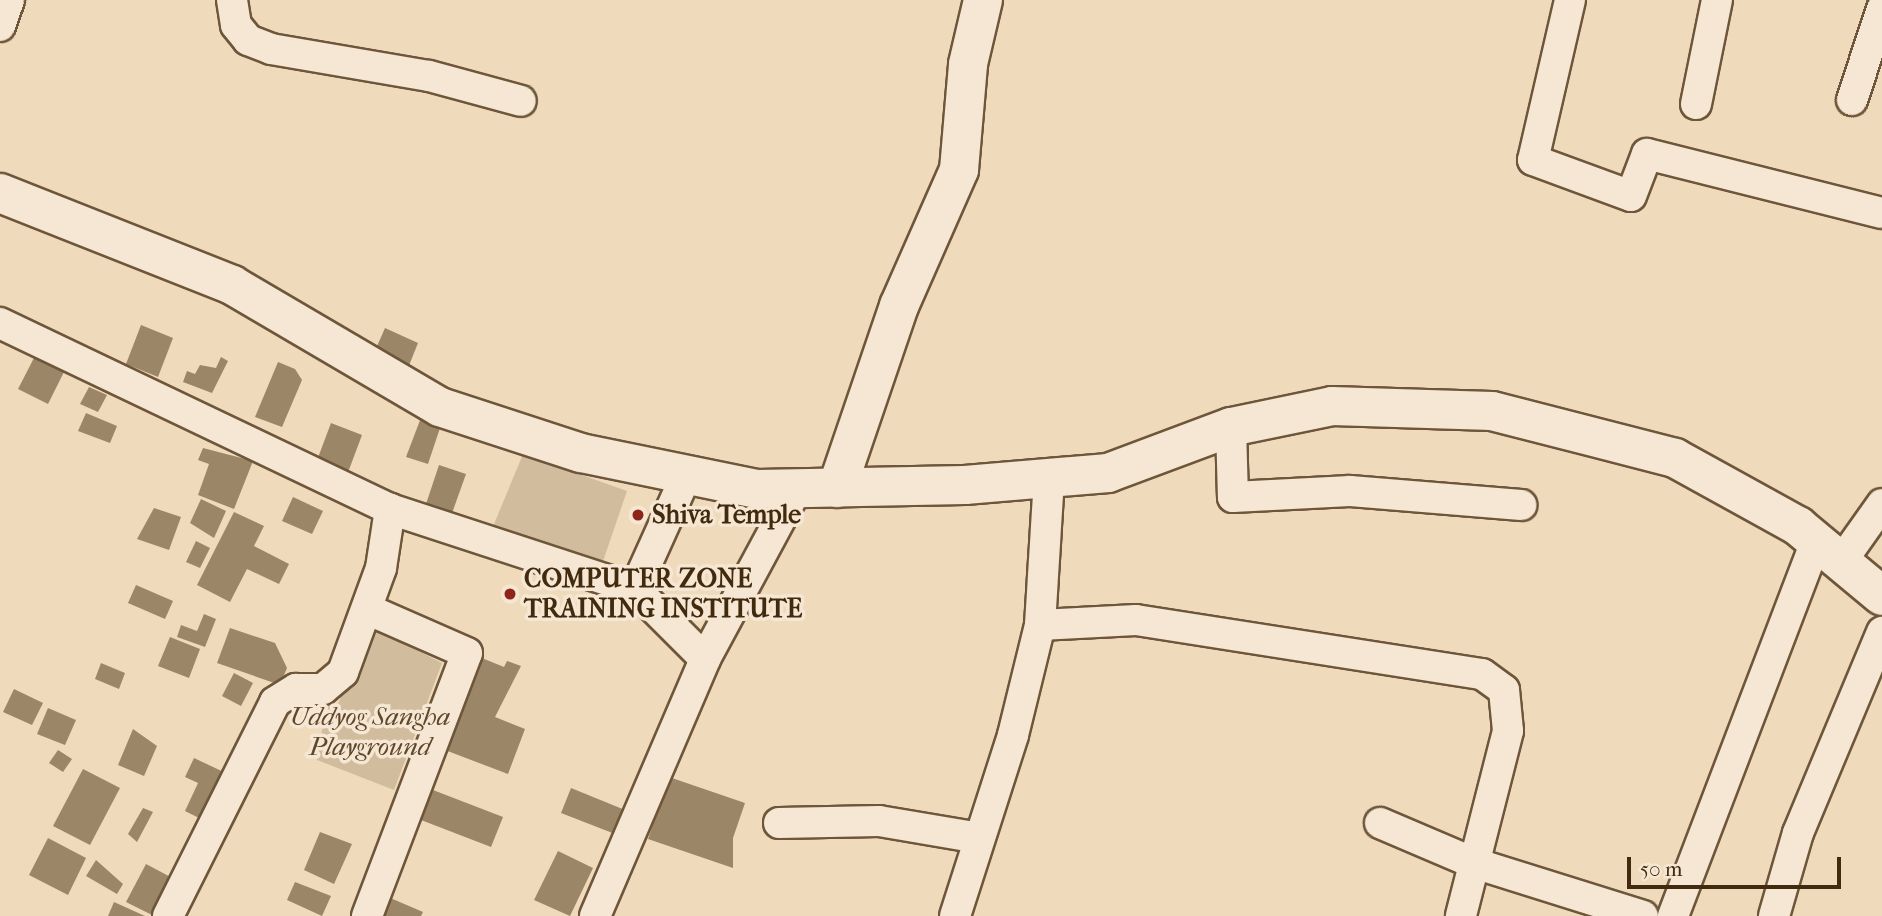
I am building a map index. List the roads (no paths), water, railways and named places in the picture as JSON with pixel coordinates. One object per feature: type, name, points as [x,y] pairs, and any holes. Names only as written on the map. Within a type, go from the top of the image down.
[{"type":"street","points":[[0,26],[9,0]]},
{"type":"street","points":[[232,0],[242,33],[271,50],[429,76],[521,101]]},
{"type":"street","points":[[837,488],[900,306],[959,170],[968,64],[983,0]]},
{"type":"street","points":[[1570,0],[1533,160],[1631,196],[1647,153],[1882,213]]},
{"type":"street","points":[[1696,104],[1717,0]]},
{"type":"street","points":[[1852,100],[1882,9]]},
{"type":"street","points":[[0,193],[232,285],[440,407],[581,453],[757,489],[837,488],[1108,473],[1231,427],[1332,406],[1492,411],[1675,458],[1829,552],[1882,596]]},
{"type":"street","points":[[0,323],[390,509],[635,589],[705,659]]},
{"type":"street","points":[[1231,427],[1233,497],[1350,491],[1521,505]]},
{"type":"street","points":[[635,589],[687,474]]},
{"type":"street","points":[[955,916],[1040,625],[1049,478]]},
{"type":"street","points":[[595,916],[705,659],[797,488]]},
{"type":"street","points":[[1673,916],[1829,552],[1882,504]]},
{"type":"street","points":[[168,916],[275,702],[284,692],[336,682],[381,568],[390,509]]},
{"type":"street","points":[[367,609],[467,653],[367,916]]},
{"type":"street","points":[[1040,625],[1136,620],[1482,674],[1504,690],[1509,708],[1503,758],[1461,916]]},
{"type":"street","points":[[1774,916],[1798,833],[1882,632]]},
{"type":"street","points":[[779,823],[879,821],[979,838]]},
{"type":"street","points":[[1380,823],[1474,863],[1643,916]]},
{"type":"place","name":"Shiva Temple","points":[[638,515]]},
{"type":"place","name":"COMPUTER ZONE TRAINING INSTITUTE","points":[[510,594]]},
{"type":"park label","name":"Uddyog Sangha Playground","points":[[370,732]]}]
